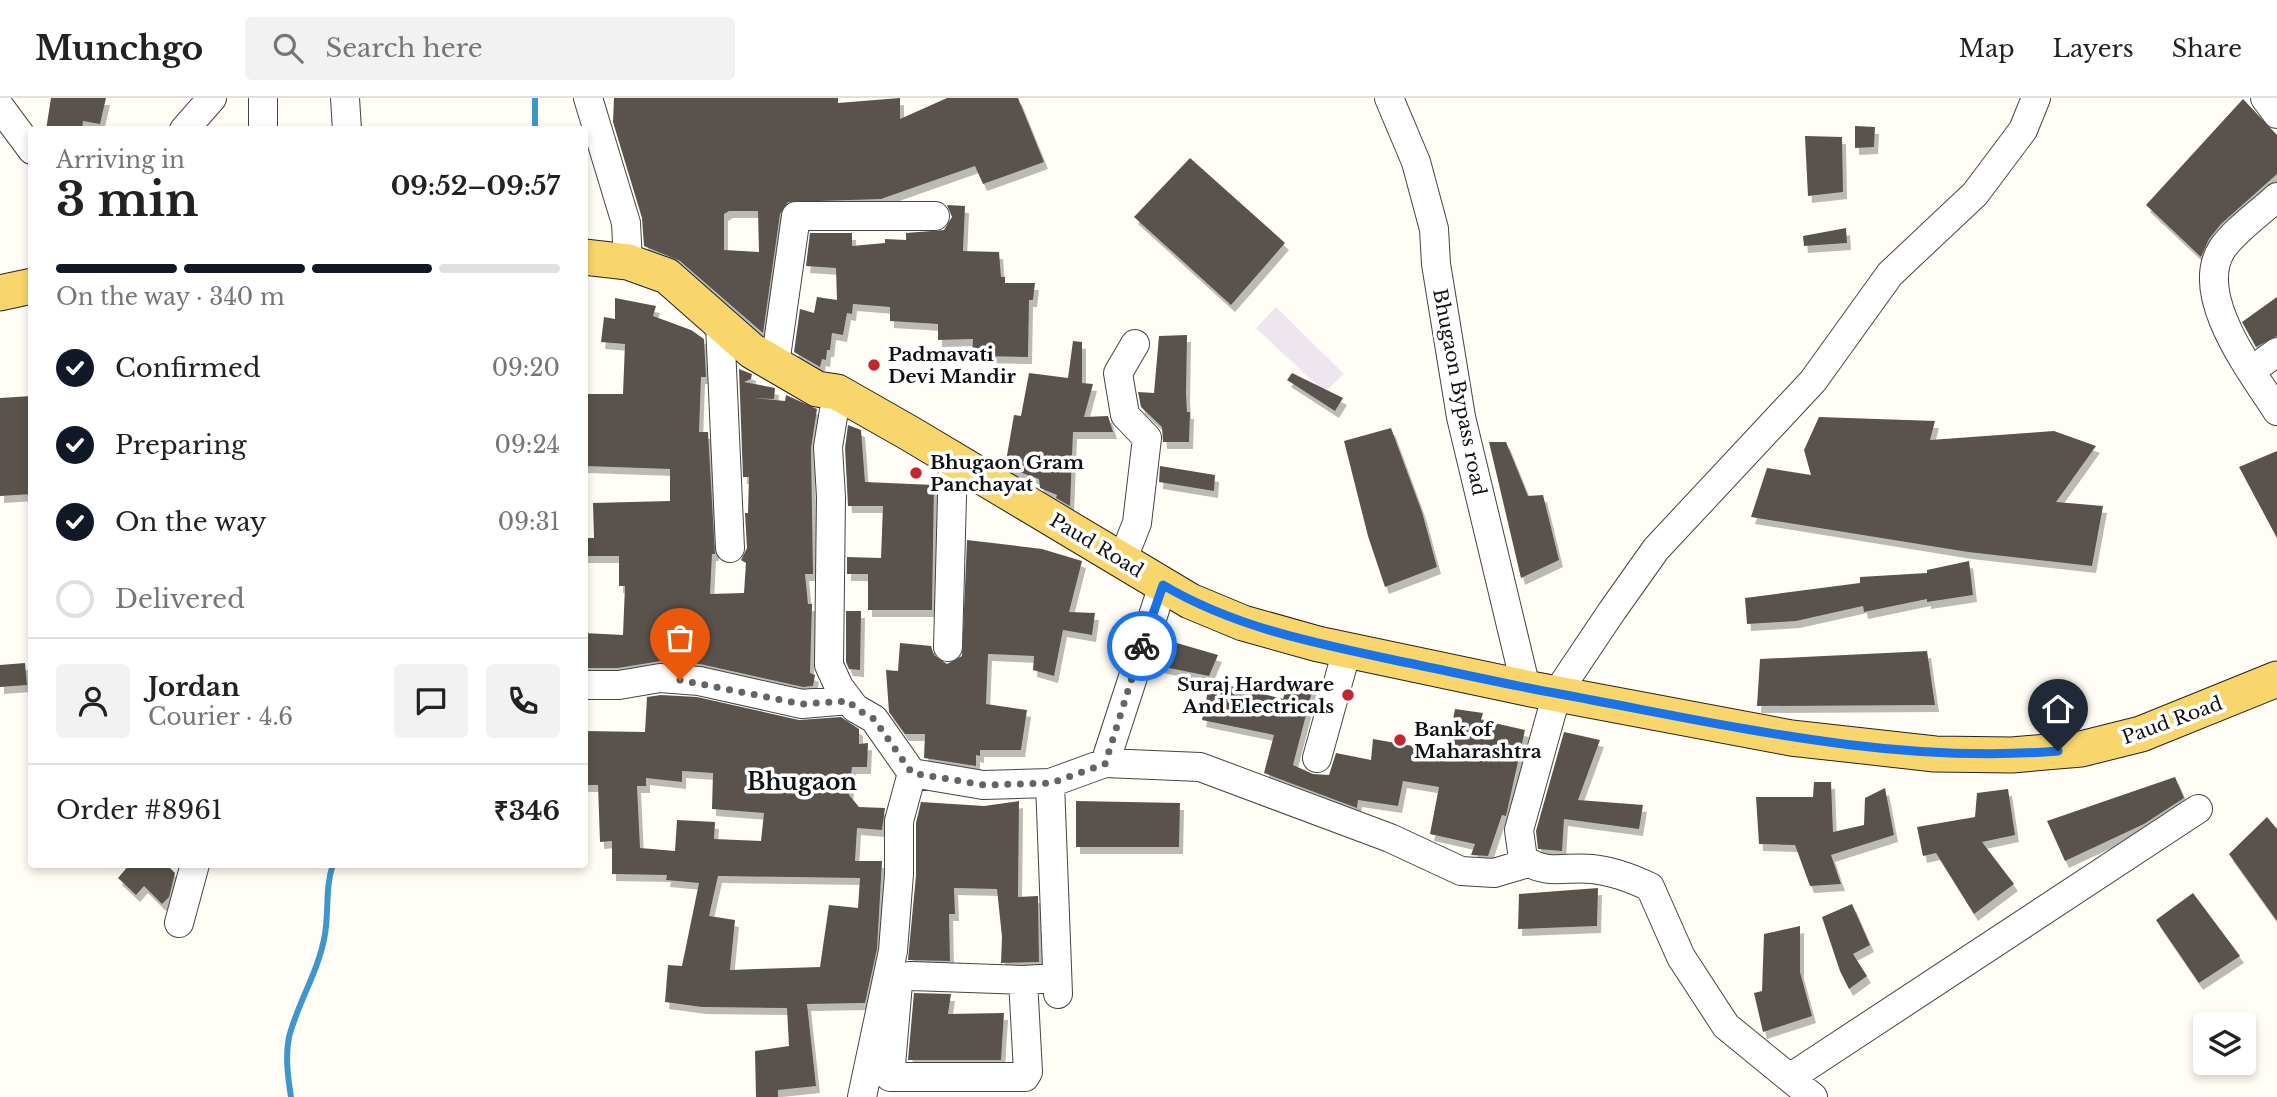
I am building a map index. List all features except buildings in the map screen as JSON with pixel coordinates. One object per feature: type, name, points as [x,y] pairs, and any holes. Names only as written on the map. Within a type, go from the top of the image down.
[{"type":"main road","name":"Paud Road","points":[[588,257],[628,262],[667,276],[752,351],[817,389],[837,392],[1190,601],[1243,623],[1347,650],[1542,691],[1791,738],[1935,754],[2012,755],[2081,749],[2141,734],[2277,679]]},
{"type":"main road","points":[[0,293],[28,287]]},
{"type":"street","points":[[188,126],[212,98]]},
{"type":"street","points":[[262,126],[263,98]]},
{"type":"street","points":[[345,98],[346,126]]},
{"type":"street","points":[[588,98],[626,223],[628,262]]},
{"type":"street","name":"Bhugaon Bypass road","points":[[1388,98],[1416,162],[1434,229],[1436,264],[1461,417],[1542,691]]},
{"type":"street","points":[[1813,1097],[1726,1026],[1681,957],[1650,887],[1625,876],[1591,869],[1538,870],[1523,859],[1519,830],[1542,691],[1656,550],[1813,381],[1890,274],[1975,194],[2023,130],[2036,98]]},
{"type":"street","points":[[2265,98],[2277,114]]},
{"type":"street","points":[[0,107],[28,145]]},
{"type":"street","points":[[2277,197],[2223,248],[2216,264],[2216,287],[2224,327],[2277,411]]},
{"type":"street","points":[[775,364],[796,216],[935,216]]},
{"type":"street","points":[[720,324],[730,548]]},
{"type":"street","points":[[1122,561],[1137,523],[1147,438],[1125,415],[1118,373],[1135,344]]},
{"type":"street","points":[[2251,371],[2277,352]]},
{"type":"street","points":[[837,392],[828,447],[831,497],[829,665],[849,701],[855,708],[874,719],[912,773],[984,785],[1051,783],[1105,764],[1200,767],[1390,838],[1461,871],[1494,873],[1528,863]]},
{"type":"street","points":[[948,647],[953,459]]},
{"type":"street","points":[[1105,764],[1163,585]]},
{"type":"street","points":[[1317,758],[1347,650]]},
{"type":"street","points":[[588,685],[619,685],[660,678],[699,681],[802,704],[849,701]]},
{"type":"street","points":[[862,1097],[893,951],[900,874],[899,821],[912,773]]},
{"type":"street","points":[[1023,980],[1028,1072],[1025,1077],[890,1077],[898,983],[902,977],[1023,980],[1058,986],[1051,783]]},
{"type":"street","points":[[1791,1077],[2198,809]]},
{"type":"street","points":[[178,923],[194,868]]},
{"type":"shaded area","points":[[1276,307],[1344,374],[1328,389],[1321,389],[1256,328]]},
{"type":"waterway","points":[[535,98],[535,126]]},
{"type":"waterway","points":[[291,1097],[287,1060],[289,1037],[322,948],[332,868]]},
{"type":"way so far","points":[[680,680],[699,681],[802,704],[849,701],[855,708],[874,719],[912,773],[984,785],[1051,783],[1105,764],[1142,646]]},
{"type":"place","name":"Padmavati Devi Mandir","points":[[874,365]]},
{"type":"place","name":"Bhugaon Gram Panchayat","points":[[916,473]]},
{"type":"place","name":"Suraj Hardware And Electricals","points":[[1348,695]]},
{"type":"place","name":"Bank of Maharashtra","points":[[1400,740]]},
{"type":"district","name":"Bhugaon","points":[[802,782]]},
{"type":"route","points":[[1142,646],[1163,585],[1190,601],[1243,623],[1318,644],[1527,688],[1791,738],[1935,754],[2012,755],[2058,751]]}]
